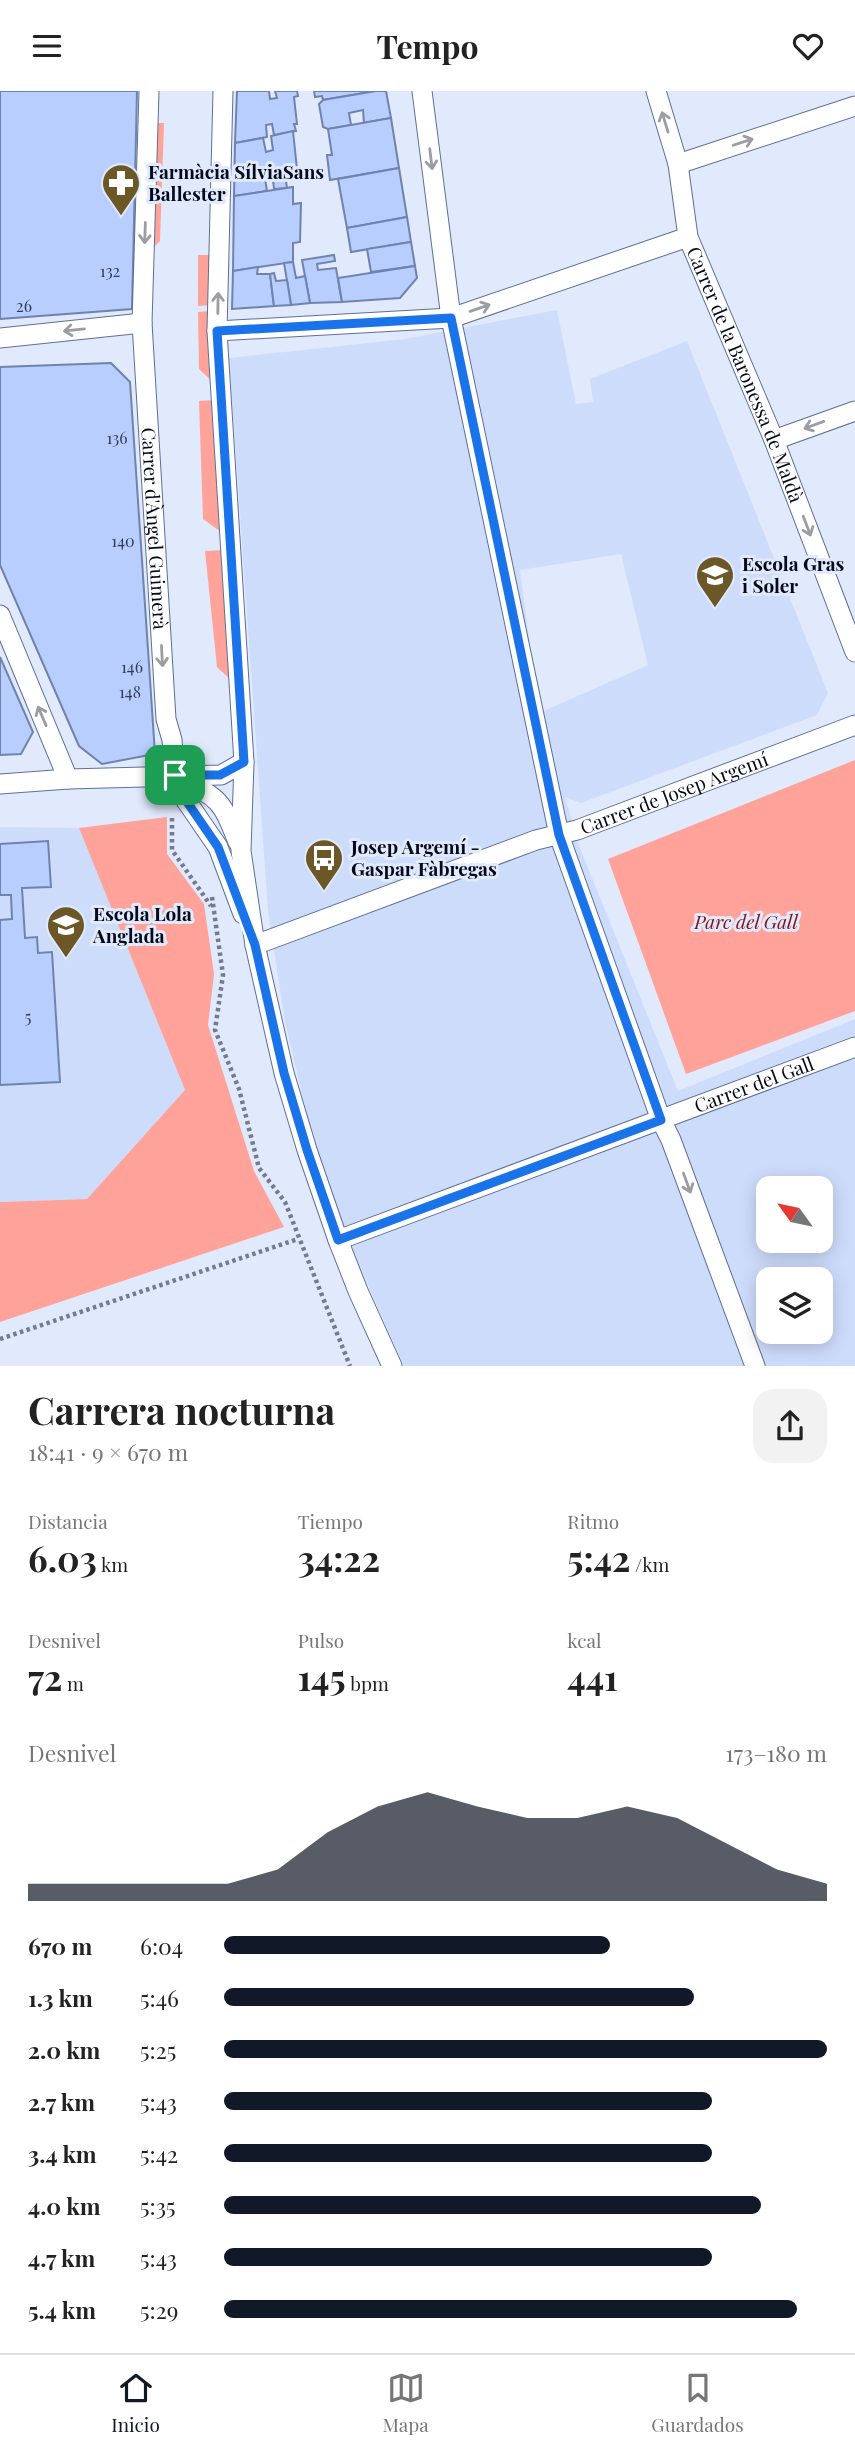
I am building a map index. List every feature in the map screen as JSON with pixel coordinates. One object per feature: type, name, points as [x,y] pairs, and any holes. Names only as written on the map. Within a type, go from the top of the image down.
[{"type":"street","name":"Carrer d'Àngel Guimerà","points":[[149,91],[142,323],[166,719],[172,740],[175,775],[185,799],[218,847],[255,945]]},
{"type":"street","name":"Carrer d'Àngel Guimerà","points":[[223,91],[217,331],[244,762],[241,851],[255,945],[284,1073],[338,1240],[392,1366]]},
{"type":"street","points":[[422,91],[451,318],[559,835],[661,1120],[671,1140],[755,1366]]},
{"type":"street","name":"Carrer de la Baronessa de Maldà","points":[[656,91],[678,164],[688,237],[774,440],[855,652]]},
{"type":"street","points":[[678,164],[855,106]]},
{"type":"street","points":[[217,331],[451,318],[688,237]]},
{"type":"street","points":[[0,338],[142,323]]},
{"type":"street","points":[[774,440],[855,411]]},
{"type":"street","points":[[0,615],[68,779]]},
{"type":"street","name":"Carrer de Josep Argemí","points":[[255,945],[855,725]]},
{"type":"street","points":[[0,784],[68,779],[220,775],[244,762]]},
{"type":"street","points":[[175,775],[210,794],[225,807],[241,851]]},
{"type":"street","name":"Carrer del Gall","points":[[338,1240],[855,1048]]},
{"type":"path","points":[[172,811],[172,850],[212,909],[223,975],[215,1030],[239,1089],[259,1168],[285,1202],[350,1366]]},
{"type":"path","points":[[0,1339],[298,1239]]},
{"type":"shaded area","points":[[557,310],[576,404],[593,402],[590,379],[687,341],[828,693],[817,715],[581,803],[565,797],[578,843],[678,1091],[855,1019],[855,1366],[404,1366],[324,1187],[285,1022],[268,911],[229,358],[405,339]],"holes":[[[621,554],[648,665],[539,713],[520,570]]]},
{"type":"shaded area","name":"Escola Lola Anglada","points":[[0,827],[79,828],[185,1090],[87,1199],[0,1202]]},
{"type":"green space","points":[[146,123],[164,123],[160,241],[145,256]]},
{"type":"green space","points":[[198,255],[212,255],[211,305],[198,306]]},
{"type":"green space","points":[[211,311],[214,383],[199,369],[198,312]]},
{"type":"green space","points":[[215,400],[224,534],[203,519],[199,401]]},
{"type":"green space","points":[[224,550],[232,681],[217,667],[205,551]]},
{"type":"green space","name":"Parc del Gall","points":[[855,760],[855,1011],[686,1074],[608,859]]},
{"type":"green space","points":[[167,817],[167,854],[204,904],[214,974],[208,1025],[254,1171],[284,1227],[0,1322],[0,1202],[87,1199],[185,1090],[79,828]]},
{"type":"building","points":[[0,91],[137,91],[132,309],[0,319]]},
{"type":"building","points":[[237,91],[269,91],[270,99],[277,98],[275,91],[297,91],[298,96],[294,97],[296,131],[274,135],[272,124],[266,125],[267,137],[235,143]]},
{"type":"building","points":[[314,91],[376,91],[323,100],[322,96],[315,97]]},
{"type":"building","points":[[386,91],[391,118],[364,123],[363,110],[349,113],[351,125],[328,129],[323,127],[319,104],[323,100]]},
{"type":"building","points":[[391,118],[399,168],[330,180],[327,155],[332,155],[328,129]]},
{"type":"building","points":[[293,131],[298,179],[286,181],[287,188],[274,189],[272,171],[264,172],[267,191],[234,196],[235,143],[263,138],[266,152],[273,150],[271,136]]},
{"type":"building","points":[[399,168],[407,217],[347,228],[338,179]]},
{"type":"building","points":[[293,187],[293,204],[301,203],[300,242],[293,243],[293,262],[233,271],[234,196]]},
{"type":"building","points":[[407,217],[411,242],[351,252],[347,228]]},
{"type":"building","points":[[411,242],[415,266],[371,272],[367,249]]},
{"type":"building","points":[[334,255],[335,261],[317,264],[318,270],[336,268],[342,302],[310,303],[302,260]]},
{"type":"building","points":[[293,262],[296,278],[305,276],[310,303],[291,305],[284,263]]},
{"type":"building","points":[[415,266],[417,278],[400,298],[342,302],[338,278]]},
{"type":"building","points":[[258,267],[257,274],[270,274],[274,306],[232,309],[233,271]]},
{"type":"building","points":[[274,273],[276,281],[287,280],[291,305],[274,306],[270,274]]},
{"type":"building","points":[[111,363],[130,382],[155,754],[102,764],[79,746],[0,565],[0,367]]},
{"type":"building","points":[[0,657],[33,732],[21,754],[0,755]]},
{"type":"building","points":[[48,841],[51,887],[22,888],[25,938],[37,937],[38,953],[52,952],[60,1082],[0,1085],[0,920],[12,919],[11,895],[0,895],[0,844]]},
{"type":"place","name":"Farmàcia SílviaSans Ballester","points":[[121,217]]},
{"type":"place","name":"Escola Gras i Soler","points":[[715,609]]},
{"type":"place","name":"Josep Argemí - Gaspar Fàbregas","points":[[324,892]]},
{"type":"place","name":"Escola Lola Anglada","points":[[66,959]]},
{"type":"route","points":[[451,318],[559,835],[661,1120],[338,1240],[284,1073],[255,945],[218,847],[185,799],[175,775],[220,775],[244,762],[217,331],[451,318]]}]
